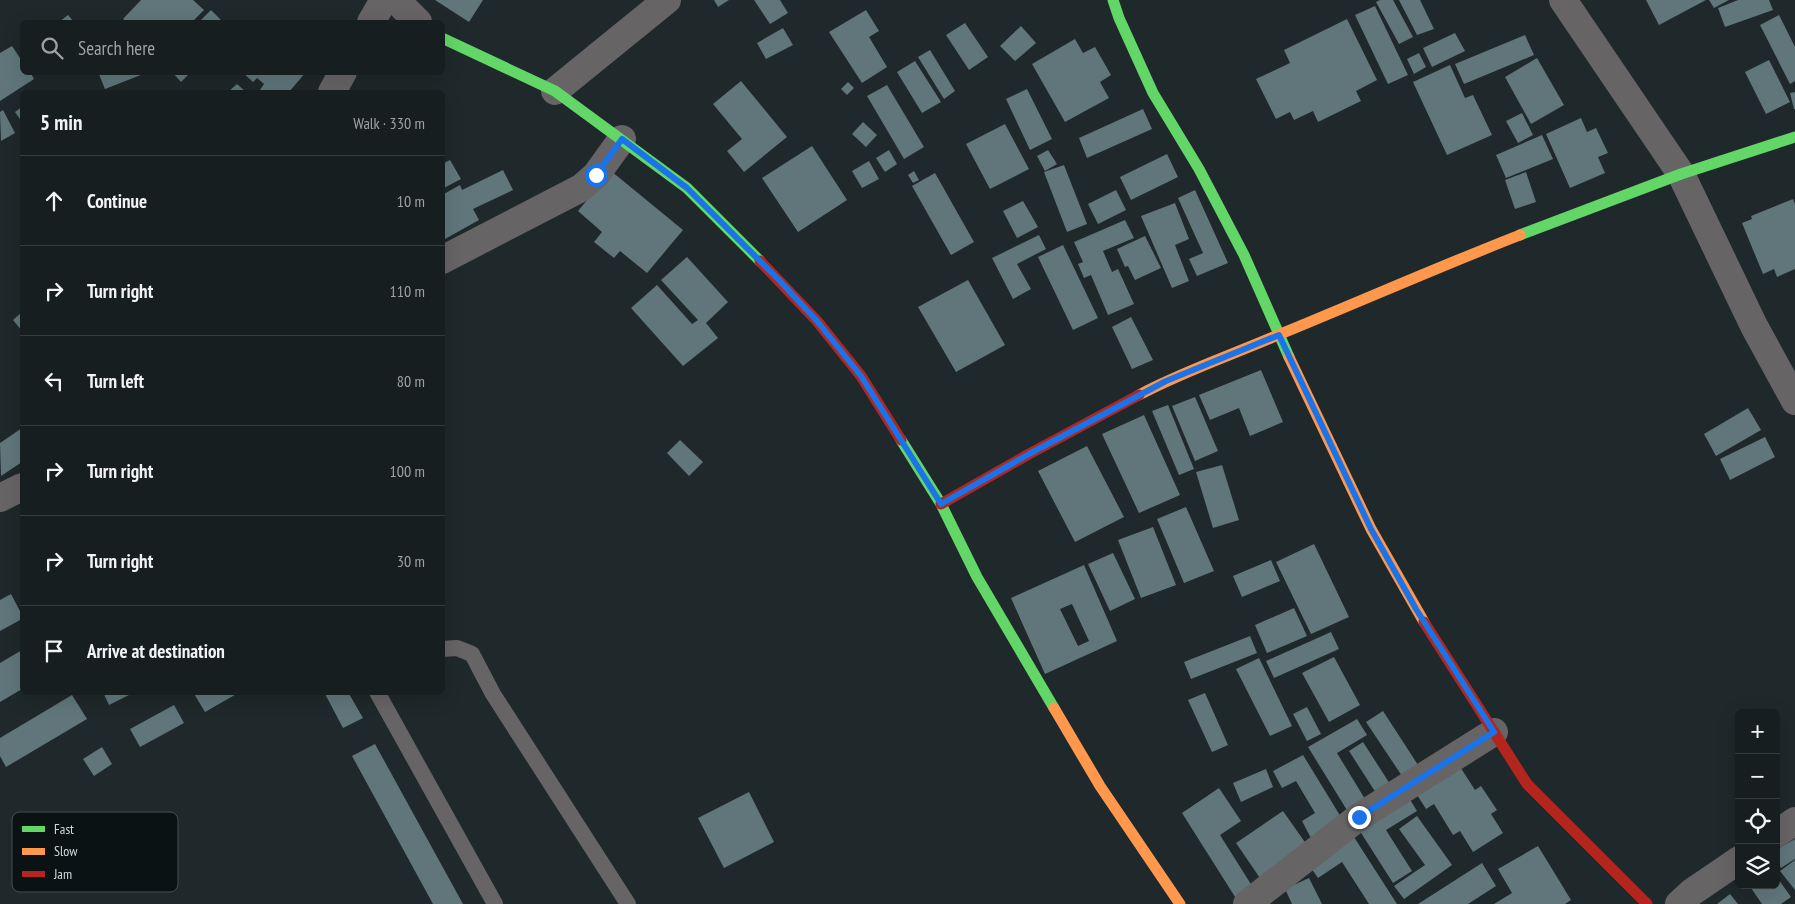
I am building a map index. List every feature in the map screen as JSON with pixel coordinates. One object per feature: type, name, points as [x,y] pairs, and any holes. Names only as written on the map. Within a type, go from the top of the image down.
[{"type":"street","points":[[372,20],[384,0]]},
{"type":"street","points":[[396,0],[416,20]]},
{"type":"street","points":[[555,91],[667,0]]},
{"type":"street","points":[[1113,0],[1119,18],[1153,93],[1199,169],[1244,255],[1279,335],[1371,529],[1416,609],[1527,784],[1647,904]]},
{"type":"street","points":[[1563,0],[1681,174],[1754,326],[1795,401]]},
{"type":"street","points":[[445,39],[555,91],[687,188],[817,321],[861,376],[941,504],[977,577],[1076,746],[1100,786],[1180,904]]},
{"type":"street","points":[[333,90],[342,75]]},
{"type":"street","points":[[941,504],[1029,454],[1166,381],[1445,264],[1681,174],[1795,137]]},
{"type":"street","points":[[445,258],[581,188],[596,175],[622,139]]},
{"type":"street","points":[[0,498],[20,488]]},
{"type":"street","points":[[1247,904],[1359,817],[1494,732]]},
{"type":"street","points":[[1780,831],[1795,821]]},
{"type":"street","points":[[1679,904],[1692,892],[1735,863]]},
{"type":"lane","points":[[445,649],[457,648],[472,654],[493,694],[628,904]]},
{"type":"lane","points":[[379,695],[495,904]]},
{"type":"building","points":[[141,0],[193,0],[204,10],[194,20],[123,19]]},
{"type":"building","points":[[435,0],[483,0],[469,22]]},
{"type":"building","points":[[714,0],[729,0],[718,7]]},
{"type":"building","points":[[754,0],[780,0],[788,13],[770,24]]},
{"type":"building","points":[[1380,0],[1393,0],[1413,37],[1399,44],[1376,2]]},
{"type":"building","points":[[1399,0],[1420,0],[1434,29],[1417,35]]},
{"type":"building","points":[[1646,0],[1706,0],[1659,25]]},
{"type":"building","points":[[1709,0],[1729,0],[1714,8]]},
{"type":"building","points":[[1738,0],[1769,0],[1773,10],[1725,27],[1718,8]]},
{"type":"building","points":[[1375,6],[1408,75],[1388,84],[1355,15]]},
{"type":"building","points":[[211,10],[221,20],[201,20]]},
{"type":"building","points":[[866,10],[879,31],[869,37],[887,67],[862,83],[829,32]]},
{"type":"building","points":[[68,15],[72,20],[62,20]]},
{"type":"building","points":[[1779,15],[1795,47],[1795,81],[1790,84],[1760,25]]},
{"type":"building","points":[[1347,19],[1377,80],[1356,91],[1361,101],[1318,122],[1313,111],[1294,120],[1290,112],[1276,119],[1256,79],[1290,63],[1284,50]]},
{"type":"building","points":[[965,23],[988,57],[969,70],[946,35]]},
{"type":"building","points":[[1021,26],[1036,43],[1015,61],[1000,46]]},
{"type":"building","points":[[783,28],[793,45],[766,59],[757,43]]},
{"type":"building","points":[[1455,33],[1465,51],[1432,67],[1423,48]]},
{"type":"building","points":[[1525,35],[1534,55],[1464,84],[1455,64]]},
{"type":"building","points":[[1075,39],[1083,53],[1095,47],[1111,75],[1100,82],[1109,98],[1065,122],[1032,64]]},
{"type":"building","points":[[12,46],[20,58],[20,75],[32,75],[34,79],[0,101],[0,53]]},
{"type":"building","points":[[930,50],[955,91],[944,99],[918,57]]},
{"type":"building","points":[[1419,53],[1426,67],[1414,74],[1407,59]]},
{"type":"building","points":[[1537,58],[1564,105],[1531,124],[1505,77]]},
{"type":"building","points":[[1769,60],[1790,102],[1766,114],[1745,72]]},
{"type":"building","points":[[915,61],[941,102],[922,113],[897,72]]},
{"type":"building","points":[[1450,65],[1465,98],[1473,95],[1492,135],[1447,155],[1413,82]]},
{"type":"building","points":[[99,75],[141,75],[105,89]]},
{"type":"building","points":[[175,75],[188,75],[181,82]]},
{"type":"building","points":[[245,75],[303,75],[291,90],[260,90],[264,84],[257,78],[253,82]]},
{"type":"building","points":[[741,81],[787,137],[744,172],[727,151],[742,139],[713,104]]},
{"type":"building","points":[[848,82],[854,88],[847,95],[841,89]]},
{"type":"building","points":[[237,84],[244,90],[230,90]]},
{"type":"building","points":[[887,85],[924,147],[904,159],[867,96]]},
{"type":"building","points":[[1027,89],[1052,139],[1030,150],[1006,99]]},
{"type":"building","points":[[1795,92],[1795,109],[1794,109],[1790,93]]},
{"type":"building","points":[[20,108],[20,119],[15,112]]},
{"type":"building","points":[[1143,109],[1152,129],[1087,158],[1079,138]]},
{"type":"building","points":[[3,110],[15,133],[1,141],[0,112]]},
{"type":"building","points":[[1522,113],[1533,135],[1518,143],[1506,121]]},
{"type":"building","points":[[1581,118],[1587,132],[1596,128],[1608,153],[1598,157],[1605,173],[1570,188],[1546,134]]},
{"type":"building","points":[[863,122],[877,135],[866,147],[852,134]]},
{"type":"building","points":[[1005,124],[1029,169],[990,189],[966,144]]},
{"type":"building","points":[[1542,135],[1553,159],[1506,178],[1496,155]]},
{"type":"building","points":[[812,146],[847,200],[798,232],[762,178]]},
{"type":"building","points":[[889,150],[897,164],[885,172],[876,158]]},
{"type":"building","points":[[1048,150],[1057,164],[1045,171],[1037,156]]},
{"type":"building","points":[[1167,154],[1178,177],[1131,200],[1120,177]]},
{"type":"building","points":[[450,160],[461,179],[445,187],[445,162]]},
{"type":"building","points":[[869,161],[879,179],[862,188],[852,171]]},
{"type":"building","points":[[1064,165],[1087,224],[1067,232],[1044,172]]},
{"type":"building","points":[[503,170],[513,190],[473,209],[479,220],[445,239],[445,193],[460,185],[462,190]]},
{"type":"building","points":[[611,171],[683,230],[647,273],[620,251],[614,258],[594,242],[602,232],[578,211]]},
{"type":"building","points":[[914,171],[919,180],[913,183],[908,175]]},
{"type":"building","points":[[1526,172],[1536,202],[1515,209],[1505,180]]},
{"type":"building","points":[[935,173],[974,242],[951,255],[912,186]]},
{"type":"building","points":[[1116,190],[1126,210],[1098,224],[1088,204]]},
{"type":"building","points":[[1195,190],[1228,263],[1197,276],[1189,259],[1203,253],[1178,198]]},
{"type":"building","points":[[1793,199],[1795,204],[1795,269],[1777,277],[1774,269],[1763,274],[1742,223],[1752,219],[1751,216]]},
{"type":"building","points":[[1023,201],[1038,227],[1017,238],[1003,211]]},
{"type":"building","points":[[1175,203],[1189,239],[1175,245],[1189,281],[1172,288],[1141,216]]},
{"type":"building","points":[[1125,220],[1134,238],[1103,251],[1112,272],[1118,269],[1134,304],[1108,315],[1091,275],[1084,278],[1078,264],[1083,262],[1074,242]]},
{"type":"building","points":[[1039,235],[1046,249],[1017,264],[1031,289],[1013,299],[992,258]]},
{"type":"building","points":[[1145,236],[1161,268],[1135,280],[1128,266],[1125,267],[1117,249]]},
{"type":"building","points":[[1063,245],[1098,318],[1073,330],[1038,257]]},
{"type":"building","points":[[687,257],[728,302],[706,323],[718,338],[683,366],[631,308],[657,285],[692,324],[698,320],[661,280]]},
{"type":"building","points":[[968,280],[1005,345],[956,372],[918,307]]},
{"type":"building","points":[[20,314],[20,329],[13,320]]},
{"type":"building","points":[[1131,317],[1153,360],[1132,369],[1112,327]]},
{"type":"building","points":[[1261,370],[1283,422],[1250,436],[1239,408],[1210,420],[1199,395]]},
{"type":"building","points":[[1195,397],[1218,451],[1195,461],[1172,406]]},
{"type":"building","points":[[1168,405],[1194,469],[1179,475],[1152,411]]},
{"type":"building","points":[[1748,408],[1761,430],[1716,456],[1704,434]]},
{"type":"building","points":[[1144,415],[1180,495],[1139,513],[1102,434]]},
{"type":"building","points":[[20,429],[20,463],[1,476],[0,443]]},
{"type":"building","points":[[1765,437],[1775,457],[1730,480],[1720,459]]},
{"type":"building","points":[[680,440],[703,462],[689,476],[667,453]]},
{"type":"building","points":[[1087,446],[1124,517],[1075,542],[1038,471]]},
{"type":"building","points":[[1222,465],[1239,520],[1213,528],[1196,472]]},
{"type":"building","points":[[1186,507],[1214,571],[1184,583],[1157,519]]},
{"type":"building","points":[[1153,527],[1176,585],[1141,598],[1118,540]]},
{"type":"building","points":[[1314,544],[1349,617],[1311,634],[1276,562]]},
{"type":"building","points":[[1113,553],[1135,599],[1110,611],[1088,564]]},
{"type":"building","points":[[1271,560],[1280,581],[1242,597],[1233,576]]},
{"type":"building","points":[[1084,565],[1117,641],[1045,674],[1011,598]],"holes":[[[1072,604],[1089,641],[1078,646],[1060,609]]]},
{"type":"building","points":[[11,594],[20,611],[20,620],[0,631],[0,600]]},
{"type":"building","points":[[1294,608],[1307,636],[1267,653],[1255,625]]},
{"type":"building","points":[[1331,632],[1339,649],[1274,678],[1266,661]]},
{"type":"building","points":[[1250,636],[1257,653],[1191,679],[1184,662]]},
{"type":"building","points":[[20,651],[20,690],[0,702],[0,663]]},
{"type":"building","points":[[1334,657],[1360,705],[1329,722],[1302,673]]},
{"type":"building","points":[[1259,658],[1292,726],[1270,736],[1236,669]]},
{"type":"building","points":[[1205,693],[1228,745],[1212,752],[1188,700]]},
{"type":"building","points":[[72,695],[87,719],[6,767],[0,756],[0,738]]},
{"type":"building","points":[[104,695],[129,695],[109,705]]},
{"type":"building","points":[[195,695],[235,695],[205,712]]},
{"type":"building","points":[[326,695],[350,695],[363,718],[343,728]]},
{"type":"building","points":[[174,705],[184,723],[140,747],[130,729]]},
{"type":"building","points":[[1307,707],[1321,734],[1307,741],[1293,714]]},
{"type":"building","points":[[1383,711],[1420,768],[1404,779],[1366,722]]},
{"type":"building","points":[[1357,719],[1367,735],[1337,753],[1368,804],[1350,815],[1308,747]]},
{"type":"building","points":[[1363,742],[1390,784],[1376,793],[1349,751]]},
{"type":"building","points":[[375,744],[463,904],[433,904],[352,756]]},
{"type":"building","points":[[102,747],[112,764],[94,776],[83,759]]},
{"type":"building","points":[[1303,755],[1344,822],[1312,840],[1302,821],[1315,813],[1296,781],[1282,788],[1273,771]]},
{"type":"building","points":[[1457,762],[1475,790],[1481,786],[1497,810],[1491,814],[1503,833],[1473,852],[1460,831],[1453,835],[1434,804],[1426,809],[1414,790]]},
{"type":"building","points":[[1266,769],[1273,787],[1241,802],[1233,783]]},
{"type":"building","points":[[1219,788],[1241,821],[1220,835],[1254,889],[1237,900],[1182,813]]},
{"type":"building","points":[[749,792],[774,842],[724,868],[698,818]]},
{"type":"building","points":[[1406,793],[1417,811],[1386,830],[1412,871],[1393,883],[1356,825]]},
{"type":"building","points":[[1283,811],[1309,848],[1262,881],[1236,843]]},
{"type":"building","points":[[1417,816],[1452,865],[1404,899],[1394,886],[1425,865],[1399,829]]},
{"type":"building","points":[[1352,834],[1397,904],[1369,904],[1342,862],[1318,878],[1307,862]]},
{"type":"building","points":[[1795,839],[1795,859],[1781,868],[1780,866],[1780,848]]},
{"type":"building","points":[[1538,846],[1571,900],[1565,904],[1494,904],[1512,893],[1498,869]]},
{"type":"building","points":[[1795,860],[1795,890],[1780,871]]},
{"type":"building","points":[[1482,863],[1496,886],[1468,904],[1418,904]]},
{"type":"building","points":[[1309,878],[1322,904],[1292,904],[1285,889]]},
{"type":"building","points":[[1780,882],[1791,897],[1781,904],[1762,904],[1752,889],[1780,889]]},
{"type":"building","points":[[1730,894],[1738,904],[1717,904]]},
{"type":"traffic: fast","points":[[1113,0],[1119,18],[1153,93],[1199,169],[1244,255],[1289,357]]},
{"type":"traffic: fast","points":[[445,39],[555,91],[687,188],[760,261]]},
{"type":"traffic: fast","points":[[1520,235],[1681,174],[1795,137]]},
{"type":"traffic: fast","points":[[901,440],[941,504],[977,577],[1054,708]]},
{"type":"traffic: slow","points":[[1139,395],[1191,371],[1520,235]]},
{"type":"traffic: slow","points":[[1289,357],[1371,529],[1424,622]]},
{"type":"traffic: slow","points":[[1054,708],[1100,786],[1180,904]]},
{"type":"traffic: jam","points":[[760,261],[817,321],[861,376],[901,440]]},
{"type":"traffic: jam","points":[[941,504],[1139,395]]},
{"type":"traffic: jam","points":[[1424,622],[1527,784],[1647,904]]},
{"type":"route","points":[[596,175],[622,139],[687,188],[817,321],[861,376],[941,504],[1029,454],[1166,381],[1279,335],[1371,529],[1416,609],[1494,732],[1359,817]]}]
